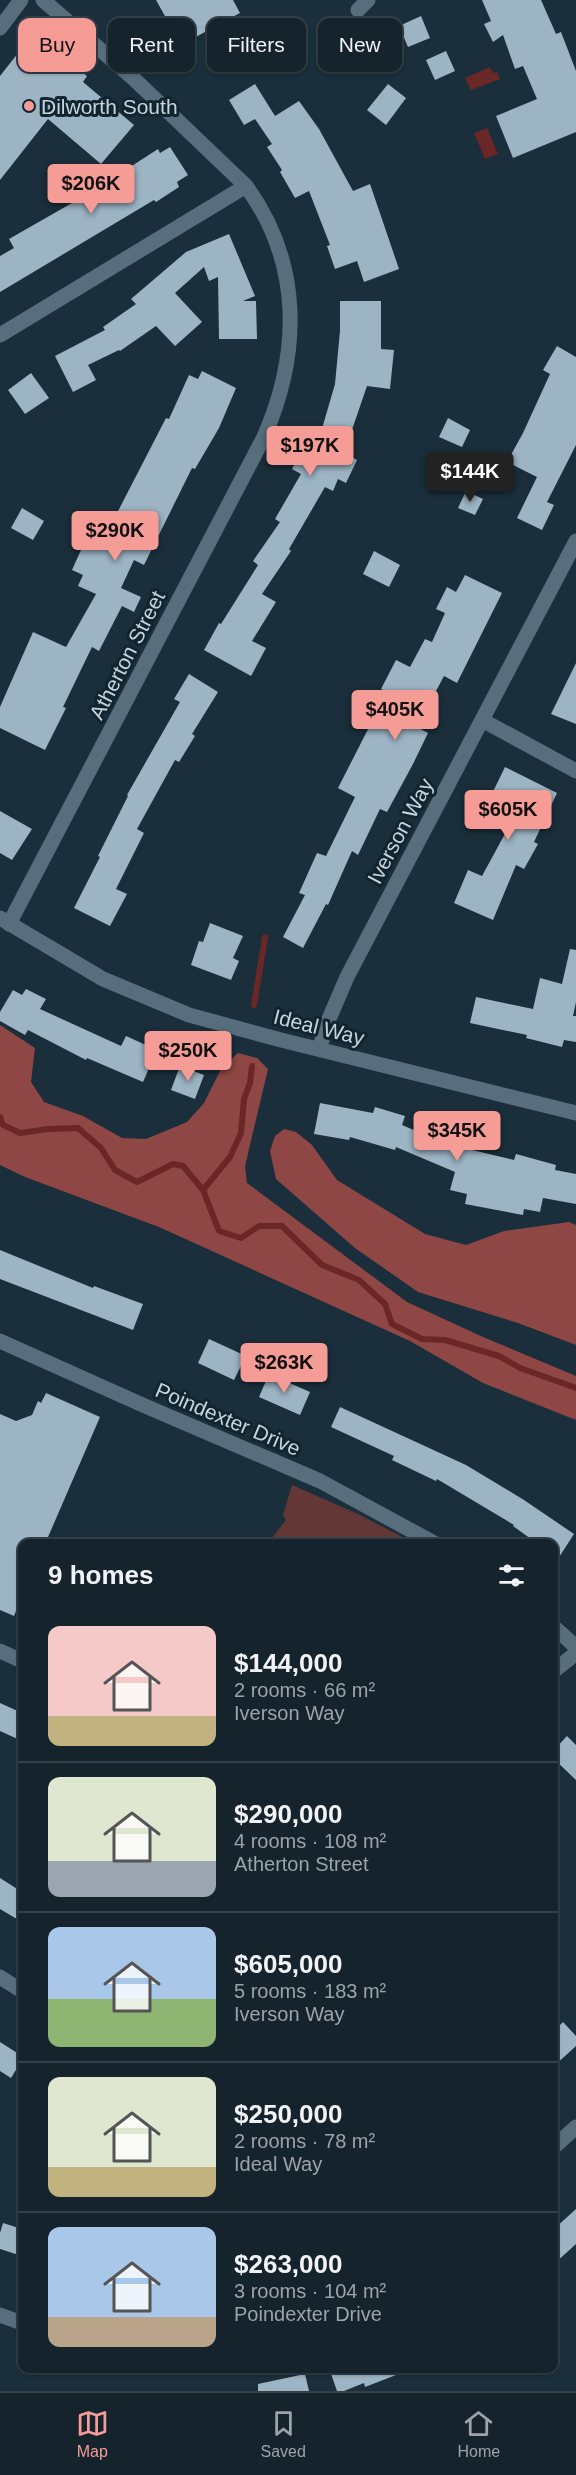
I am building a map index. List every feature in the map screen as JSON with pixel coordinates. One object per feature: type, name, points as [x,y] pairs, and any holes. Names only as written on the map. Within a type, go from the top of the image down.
[{"type":"street","points":[[0,27],[21,0]]},
{"type":"street","name":"Atherton Street","points":[[4,921],[264,436],[281,395],[289,359],[291,331],[288,287],[272,229],[246,186],[133,78],[43,0]]},
{"type":"street","points":[[0,335],[246,186]]},
{"type":"street","name":"Iverson Way","points":[[319,1049],[347,977],[576,541]]},
{"type":"street","points":[[482,720],[576,771]]},
{"type":"street","name":"Ideal Way","points":[[4,921],[94,974],[160,1005],[211,1021],[576,1113]]},
{"type":"street","name":"Poindexter Drive","points":[[0,1341],[162,1414],[320,1481],[426,1539]]},
{"type":"street","points":[[558,1631],[576,1647]]},
{"type":"street","points":[[0,1651],[18,1659]]},
{"type":"street","points":[[558,1668],[576,1653]]},
{"type":"street","points":[[0,1977],[18,1988]]},
{"type":"street","points":[[558,2143],[576,2127]]},
{"type":"street","points":[[0,2315],[18,2322]]},
{"type":"shaded area","points":[[490,67],[493,73],[497,72],[500,79],[471,90],[465,78]]},
{"type":"shaded area","points":[[487,128],[498,154],[485,159],[474,133]]},
{"type":"shaded area","points":[[0,1025],[35,1048],[31,1082],[44,1102],[83,1116],[122,1138],[146,1139],[187,1122],[204,1103],[222,1067],[238,1053],[257,1058],[268,1069],[245,1166],[247,1183],[407,1302],[576,1376],[576,1420],[483,1383],[410,1341],[159,1227],[25,1177],[0,1165]]},
{"type":"shaded area","points":[[284,1129],[296,1132],[312,1145],[337,1180],[425,1234],[466,1245],[504,1231],[569,1222],[576,1225],[576,1345],[518,1323],[418,1292],[355,1248],[276,1179],[270,1151],[275,1136]]},
{"type":"shaded area","points":[[292,1485],[358,1514],[406,1539],[271,1539],[286,1520],[283,1515]]},
{"type":"building","points":[[156,0],[233,0],[240,13],[231,18],[207,18],[207,31],[195,37],[195,18],[166,18]]},
{"type":"building","points":[[482,0],[541,0],[556,34],[561,32],[576,71],[576,132],[513,158],[496,116],[537,99],[523,66],[515,69],[503,35],[493,42],[484,24],[491,21]]},
{"type":"building","points":[[421,16],[430,38],[408,47],[402,33],[402,25]]},
{"type":"building","points":[[446,51],[455,71],[435,80],[426,60]]},
{"type":"building","points":[[18,53],[18,72],[82,72],[87,76],[83,82],[134,125],[101,164],[48,119],[0,180],[0,76]]},
{"type":"building","points":[[255,84],[275,116],[299,101],[319,129],[353,191],[370,184],[399,269],[364,282],[357,261],[335,269],[327,246],[330,245],[309,191],[295,198],[280,172],[282,170],[267,147],[272,144],[255,119],[244,125],[229,100]]},
{"type":"building","points":[[388,84],[406,98],[386,125],[367,110]]},
{"type":"building","points":[[170,147],[188,175],[177,182],[179,187],[0,292],[0,256],[14,248],[9,239],[93,191],[158,149],[160,153]]},
{"type":"building","points":[[229,234],[255,296],[243,301],[256,301],[257,339],[219,339],[218,277],[209,281],[204,267],[175,293],[202,322],[175,346],[156,326],[120,351],[88,365],[96,380],[73,392],[55,356],[105,330],[103,327],[136,304],[131,299],[186,252]]},
{"type":"building","points":[[340,301],[381,301],[381,349],[394,350],[390,389],[367,386],[344,453],[357,460],[346,483],[338,479],[333,491],[325,487],[289,549],[291,551],[262,594],[276,602],[252,641],[266,648],[251,676],[204,650],[219,623],[221,624],[258,565],[253,561],[280,522],[275,519],[301,474],[292,469],[310,434],[319,439],[335,384],[340,331]]},
{"type":"building","points":[[557,346],[576,357],[576,445],[547,502],[554,505],[542,530],[517,518],[537,477],[507,462],[550,374],[543,370]]},
{"type":"building","points":[[202,371],[236,388],[219,428],[195,469],[192,468],[144,565],[134,560],[121,588],[141,597],[134,612],[122,606],[99,651],[92,647],[45,750],[0,728],[0,707],[33,632],[66,647],[96,594],[78,586],[83,575],[72,570],[85,541],[99,548],[166,418],[169,419],[189,375],[198,379]]},
{"type":"building","points":[[31,373],[49,398],[25,414],[8,390]]},
{"type":"building","points":[[448,418],[470,430],[462,447],[439,437]]},
{"type":"building","points":[[466,491],[483,499],[475,515],[458,508]]},
{"type":"building","points":[[22,508],[44,521],[33,540],[11,528]]},
{"type":"building","points":[[374,551],[400,565],[389,587],[363,574]]},
{"type":"building","points":[[465,575],[502,593],[457,683],[444,676],[417,727],[428,733],[413,764],[387,812],[380,809],[358,855],[352,851],[328,905],[326,904],[303,948],[283,937],[305,895],[299,893],[317,853],[326,856],[355,797],[338,788],[387,692],[381,689],[396,660],[410,667],[425,639],[432,642],[445,613],[436,609],[447,587],[456,592]]},
{"type":"building","points":[[576,663],[576,724],[551,714]]},
{"type":"building","points":[[189,674],[218,692],[192,734],[195,736],[179,762],[175,760],[137,829],[144,833],[116,889],[127,894],[110,926],[74,908],[100,857],[98,856],[127,795],[180,702],[174,699]]},
{"type":"building","points":[[505,767],[557,793],[534,842],[538,844],[524,869],[516,865],[493,920],[454,903],[468,870],[482,876],[514,817],[487,804]]},
{"type":"building","points":[[0,811],[32,829],[12,860],[0,853]]},
{"type":"building","points":[[210,923],[243,936],[233,958],[239,961],[231,980],[191,965],[199,941],[203,942]]},
{"type":"building","points":[[570,949],[576,950],[576,1002],[573,1016],[576,1016],[576,1042],[564,1040],[562,1047],[526,1038],[527,1035],[470,1023],[476,997],[533,1009],[540,978],[562,984]]},
{"type":"building","points":[[26,989],[46,999],[40,1009],[121,1046],[126,1036],[157,1050],[143,1082],[87,1058],[86,1060],[28,1030],[25,1035],[0,1021],[0,1012],[13,990],[22,995]]},
{"type":"building","points":[[180,1066],[204,1075],[195,1099],[171,1090]]},
{"type":"building","points":[[320,1103],[373,1113],[375,1107],[405,1116],[402,1125],[447,1144],[514,1160],[516,1154],[556,1165],[555,1170],[576,1174],[576,1204],[543,1198],[540,1212],[524,1209],[523,1215],[465,1204],[467,1194],[450,1190],[455,1172],[396,1147],[395,1150],[350,1137],[349,1140],[314,1134]]},
{"type":"building","points":[[0,1250],[93,1288],[94,1286],[143,1304],[133,1330],[0,1279]]},
{"type":"building","points":[[209,1339],[246,1356],[234,1380],[198,1363]]},
{"type":"building","points":[[269,1374],[310,1392],[300,1415],[259,1397]]},
{"type":"building","points":[[46,1393],[100,1417],[47,1539],[18,1539],[18,1606],[14,1616],[0,1610],[0,1414],[16,1421],[32,1415],[38,1401],[41,1403]]},
{"type":"building","points":[[340,1407],[466,1465],[574,1534],[558,1559],[558,1539],[531,1539],[514,1525],[437,1479],[436,1481],[392,1460],[394,1456],[331,1427]]},
{"type":"building","points":[[0,1703],[18,1711],[18,1739],[0,1731]]},
{"type":"building","points":[[567,1736],[576,1745],[576,1780],[558,1763],[558,1746]]},
{"type":"building","points":[[0,1878],[18,1889],[18,1920],[0,1909]]},
{"type":"building","points":[[563,2022],[576,2036],[576,2046],[558,2062],[558,2027]]},
{"type":"building","points":[[0,2042],[18,2053],[18,2067],[11,2078],[0,2071]]},
{"type":"building","points":[[576,2209],[576,2244],[558,2260],[558,2225]]},
{"type":"building","points":[[3,2223],[18,2228],[18,2255],[0,2249],[0,2233]]},
{"type":"building","points":[[331,2373],[401,2373],[365,2387],[364,2383],[344,2391],[337,2391]]},
{"type":"building","points":[[305,2374],[309,2391],[258,2391],[258,2384]]},
{"type":"waterway","points":[[254,1005],[265,937]]},
{"type":"waterway","points":[[203,1190],[230,1157],[241,1133],[244,1099],[250,1083],[252,1066]]},
{"type":"waterway","points":[[0,1117],[3,1125],[20,1133],[78,1128],[101,1148],[115,1170],[137,1182],[173,1164],[183,1166],[203,1190],[219,1231],[241,1238],[259,1226],[282,1226],[322,1265],[359,1280],[385,1304],[392,1324],[422,1339],[445,1340],[499,1356],[520,1368],[576,1388]]},
{"type":"place","name":"Dilworth South","points":[[29,106]]}]
